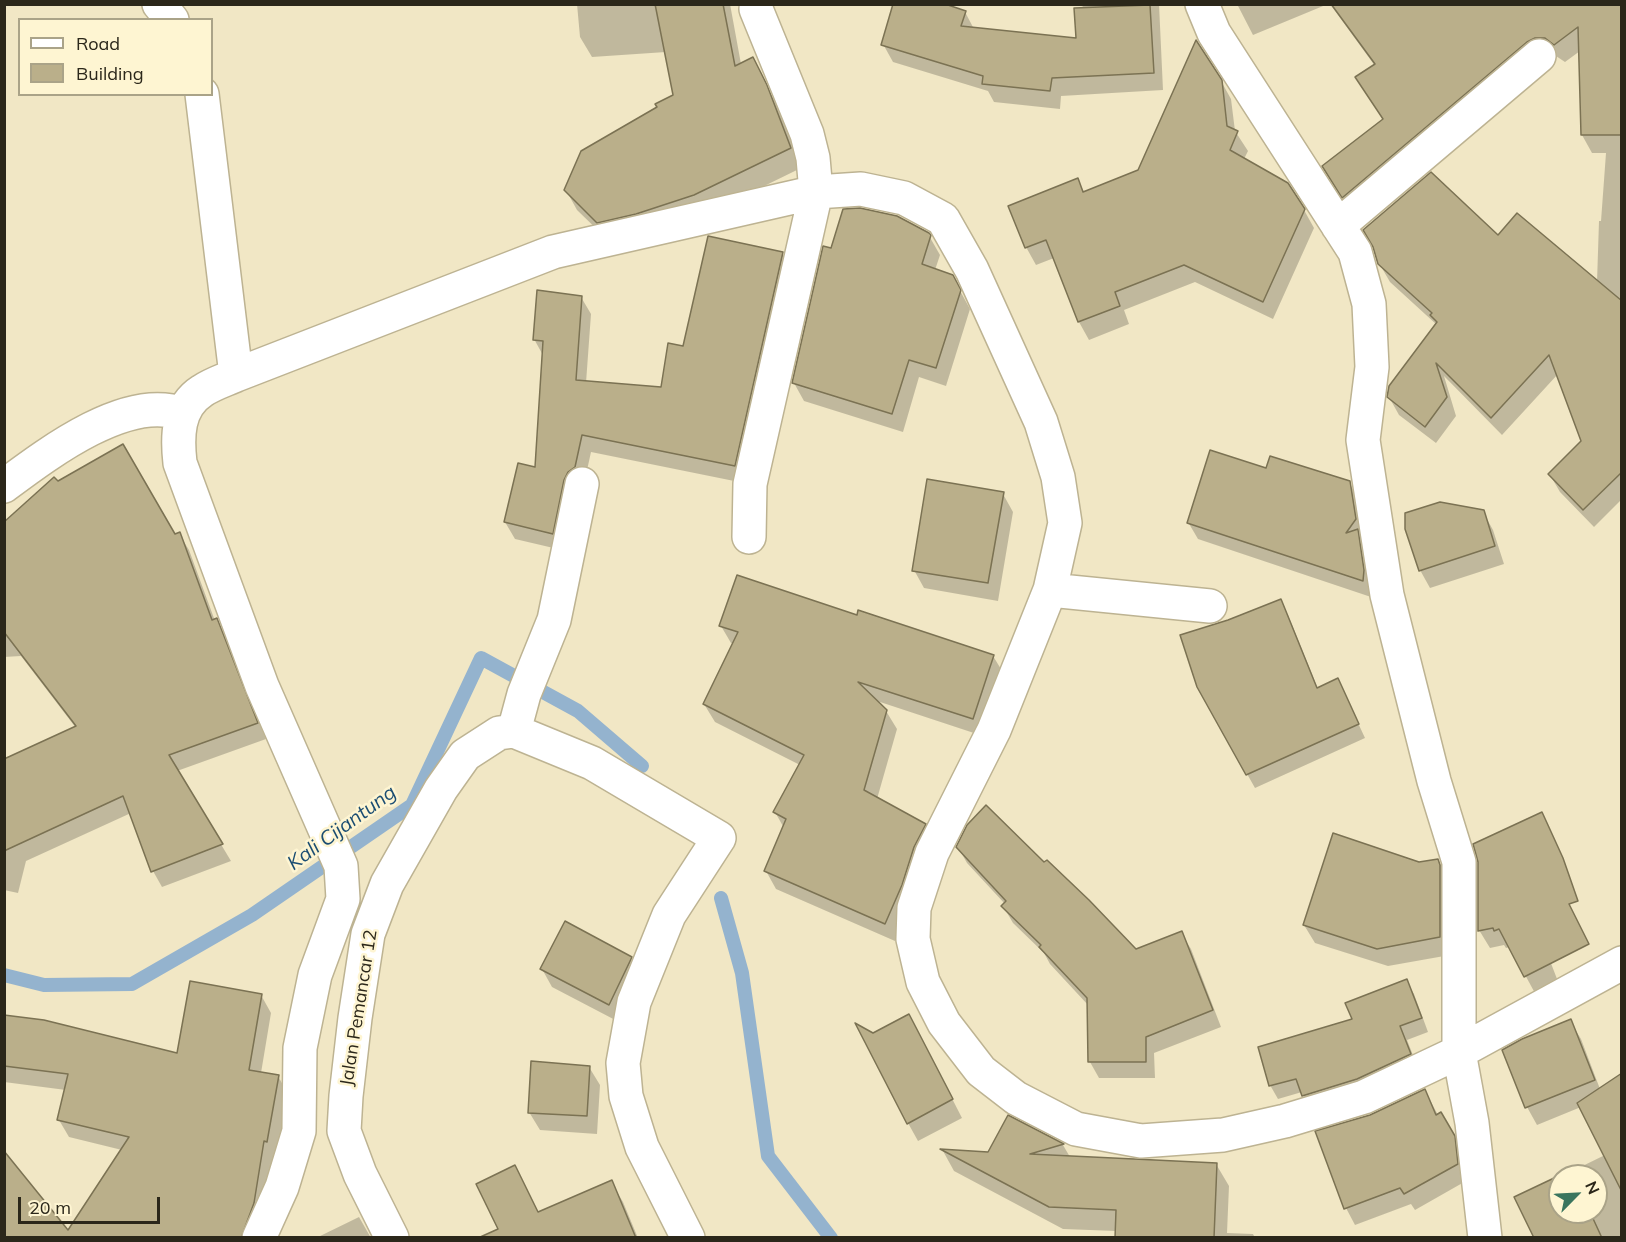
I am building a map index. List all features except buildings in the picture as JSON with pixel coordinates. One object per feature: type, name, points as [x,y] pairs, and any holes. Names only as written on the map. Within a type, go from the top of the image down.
[{"type":"street","points":[[159,4],[170,18]]},
{"type":"street","points":[[1202,4],[1214,33],[1355,252],[1369,304],[1372,367],[1363,440],[1387,595],[1434,780],[1459,862],[1459,1052],[1472,1123],[1485,1238]]},
{"type":"street","points":[[749,537],[750,484],[816,192],[813,158],[807,134],[756,9]]},
{"type":"street","points":[[1338,225],[1539,56]]},
{"type":"street","points":[[202,96],[236,375]]},
{"type":"street","points":[[259,1238],[282,1187],[299,1131],[300,1048],[315,975],[343,899],[341,866],[262,686],[180,463],[178,444],[182,414],[201,391],[236,375],[553,252],[816,192],[861,189],[904,198],[943,219],[977,279],[1041,422],[1058,477],[1065,523],[1050,590],[994,730],[932,853],[914,908],[913,939],[923,982],[944,1023],[981,1071],[1016,1098],[1076,1129],[1141,1142],[1223,1135],[1285,1121],[1364,1097],[1459,1052],[1622,963]]},
{"type":"street","points":[[4,486],[33,464],[69,442],[126,414],[145,410],[161,410],[182,414]]},
{"type":"street","points":[[582,484],[554,620],[524,694],[514,731],[592,763],[719,838],[669,915],[634,1002],[623,1063],[626,1096],[642,1147],[688,1238]]},
{"type":"street","points":[[1050,590],[1210,606]]},
{"type":"street","name":"Jalan Pemancar 12","points":[[392,1238],[360,1174],[344,1131],[353,1029],[368,934],[387,884],[441,789],[465,755],[499,733],[514,731]]},
{"type":"street","points":[[299,1131],[344,1131]]},
{"type":"waterway","name":"Kali Cijantung","points":[[4,975],[44,985],[132,984],[252,915],[412,805],[481,658],[578,711],[642,766]]},
{"type":"waterway","name":"Kali Cijantung","points":[[721,898],[742,973],[768,1156],[831,1238]]}]
